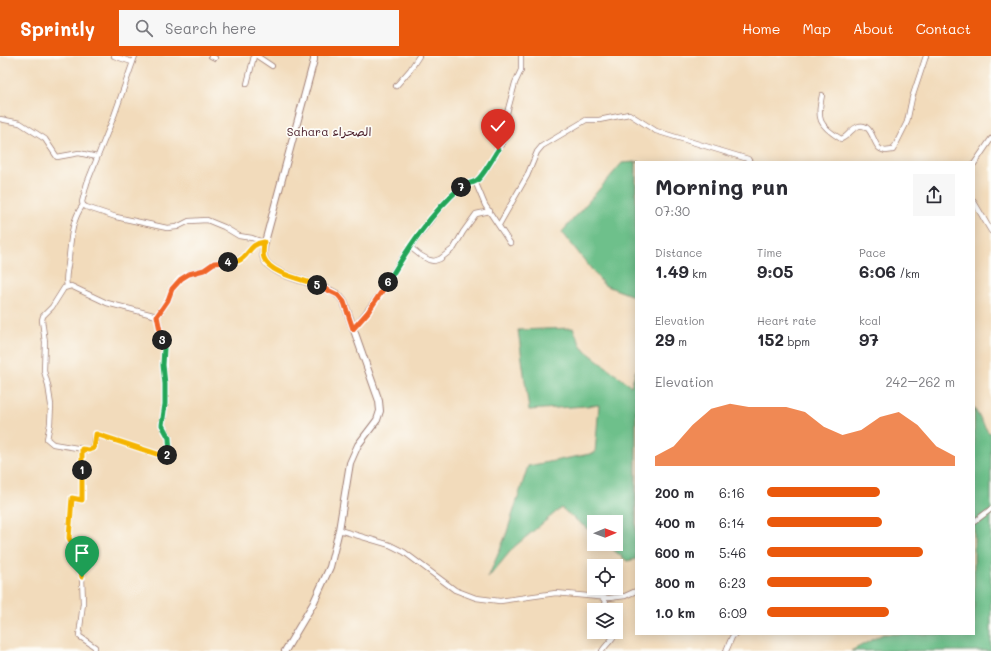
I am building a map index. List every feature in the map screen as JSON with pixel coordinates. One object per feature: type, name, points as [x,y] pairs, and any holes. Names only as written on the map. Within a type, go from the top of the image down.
[{"type":"main road","points":[[285,651],[313,604],[330,567],[339,530],[350,463],[358,445],[377,420],[380,411],[379,401],[344,302],[338,295],[302,279],[281,274],[273,269],[264,258],[264,242],[305,96],[314,56]]},
{"type":"street","points":[[114,56],[132,62]]},
{"type":"street","points":[[67,286],[66,276],[70,250],[70,236],[78,212],[83,205],[82,202],[87,183],[114,116],[135,56]]},
{"type":"street","points":[[247,84],[256,56],[272,66]]},
{"type":"street","points":[[396,86],[410,70],[419,56]]},
{"type":"street","points":[[353,329],[380,295],[402,258],[444,203],[465,184],[475,182],[480,178],[490,164],[506,137],[507,113],[515,83],[521,70],[521,56]]},
{"type":"street","points":[[822,95],[819,110],[820,120],[832,133],[841,139],[845,138],[850,131],[860,126],[865,127],[868,129],[879,148],[885,151],[893,150],[907,122],[912,98],[926,56]]},
{"type":"street","points":[[499,225],[528,176],[537,152],[542,146],[551,140],[586,120],[599,120],[629,114],[656,131],[748,159],[749,161]]},
{"type":"street","points":[[0,119],[20,123],[45,139],[57,157],[79,153],[97,157]]},
{"type":"street","points":[[975,163],[991,139]]},
{"type":"street","points":[[475,182],[485,205],[510,243]]},
{"type":"street","points":[[975,204],[991,232]]},
{"type":"street","points":[[83,205],[116,217],[167,228],[177,227],[189,221],[207,220],[224,227],[239,236],[264,242]]},
{"type":"street","points":[[410,247],[429,260],[434,261],[440,259],[454,248],[476,214],[490,211]]},
{"type":"street","points":[[67,286],[64,288],[52,307],[43,316],[42,320],[46,342],[44,371],[51,405],[50,424],[47,439],[53,444],[89,450],[94,448],[96,434],[157,454],[170,455],[169,438],[162,425],[165,404],[163,365],[164,348],[157,316],[168,300],[172,289],[181,279],[189,274],[204,270],[214,263],[238,260],[246,255],[251,248],[258,243],[264,242]]},
{"type":"street","points":[[67,286],[75,288],[107,303],[157,316]]},
{"type":"street","points":[[82,449],[82,500],[72,498],[69,538],[78,556],[82,577],[83,603],[79,636],[95,647],[95,651]]},
{"type":"street","points":[[975,521],[991,509]]},
{"type":"street","points":[[339,530],[390,545],[404,552],[455,590],[476,598],[500,601],[556,593],[609,598],[625,596],[635,591]]},
{"type":"street","points":[[602,597],[606,603]]},
{"type":"street","points":[[726,651],[734,635]]},
{"type":"street","points":[[605,650],[613,639]]},
{"type":"green space","points":[[635,162],[635,297],[604,285],[562,232],[622,163]]},
{"type":"green space","points":[[573,328],[582,348],[631,386],[635,373],[635,559],[627,561],[615,551],[623,551],[623,515],[587,515],[587,528],[561,508],[514,547],[488,578],[506,535],[528,466],[595,453],[599,405],[529,410],[518,330]]},
{"type":"green space","points":[[975,410],[988,432],[991,433],[991,651],[851,651],[881,635],[975,635]]},
{"type":"district","name":"Sahara الصحراء","points":[[329,131]]},
{"type":"route","points":[[82,577],[78,556],[69,538],[72,498],[82,500],[82,449],[89,450],[94,448],[96,434],[157,454],[170,455],[169,438],[162,425],[165,404],[163,365],[164,348],[157,316],[164,308],[174,285],[189,274],[204,270],[214,263],[238,260],[246,255],[251,248],[258,243],[264,242],[264,258],[273,269],[281,274],[302,279],[338,295],[344,302],[353,329],[368,312],[402,258],[444,203],[460,187],[465,184],[475,182],[480,178],[498,150]]}]
